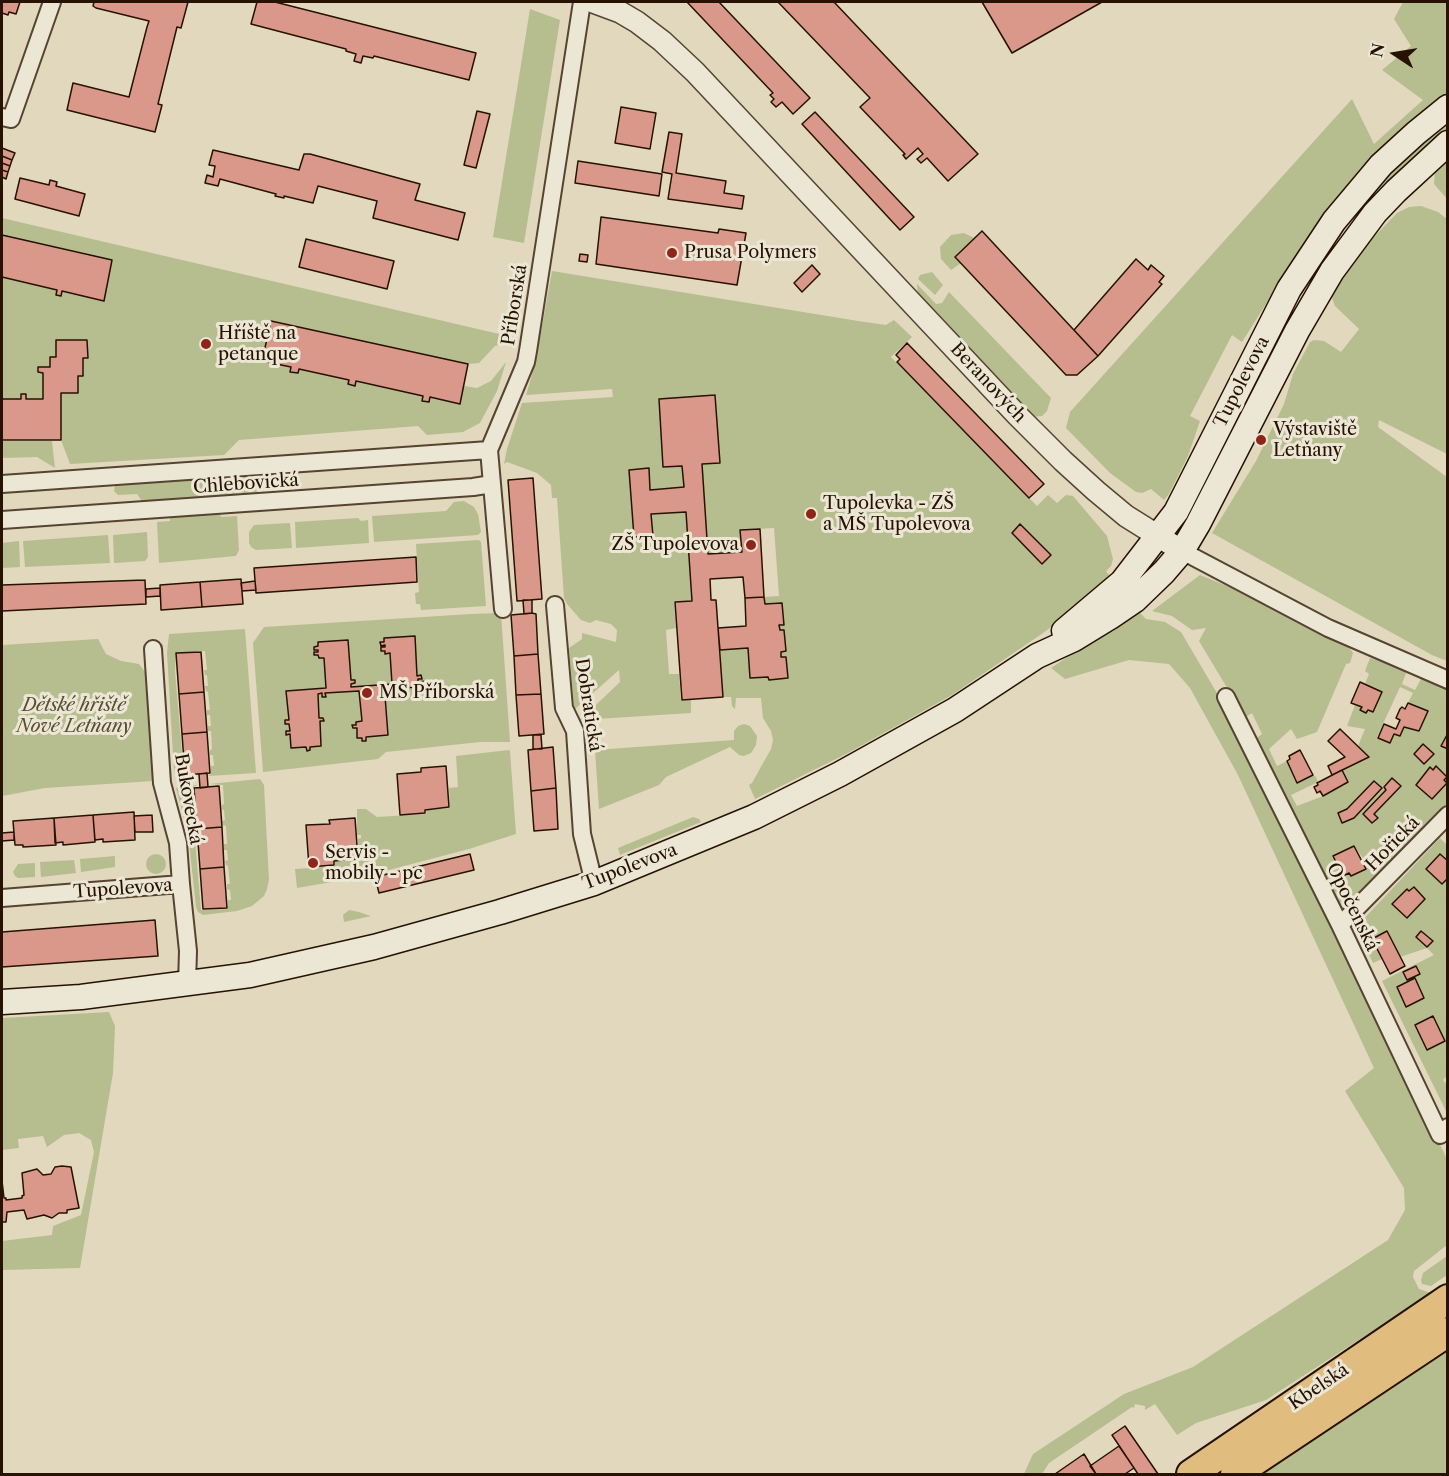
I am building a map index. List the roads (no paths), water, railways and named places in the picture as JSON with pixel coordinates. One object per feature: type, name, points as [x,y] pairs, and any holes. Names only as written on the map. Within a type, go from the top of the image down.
[{"type":"highway","name":"Kbelská","points":[[1191,1474],[1448,1299]]},
{"type":"highway","name":"Kbelská","points":[[1235,1474],[1448,1332]]},
{"type":"main road","name":"Tupolevova","points":[[1037,656],[1068,626],[1122,582],[1158,537],[1179,506],[1289,289],[1310,254],[1334,220],[1381,165],[1448,107]]},
{"type":"main road","name":"Tupolevova","points":[[2,1002],[81,997],[250,975],[374,947],[500,912],[594,883],[744,821],[840,774],[955,710],[1037,656],[1074,639],[1136,600],[1164,572],[1182,551],[1208,505],[1311,304],[1332,272],[1375,213],[1448,143]]},
{"type":"street","points":[[6,118],[52,2]]},
{"type":"street","name":"Příborská","points":[[503,609],[489,450],[526,362],[582,2]]},
{"type":"street","name":"Beranových","points":[[593,2],[637,22],[679,57],[834,218],[1017,415],[1096,491],[1131,519],[1182,551],[1328,628],[1448,680]]},
{"type":"street","name":"Chlebovická","points":[[2,484],[489,450]]},
{"type":"street","name":"Chlebovická","points":[[2,520],[492,484]]},
{"type":"street","name":"Dobratická","points":[[555,605],[564,708],[575,731],[582,834],[594,883]]},
{"type":"street","name":"Bukovecká","points":[[153,649],[162,783],[178,843],[181,884]]},
{"type":"street","name":"Opočenská","points":[[1226,697],[1444,1131]]},
{"type":"street","name":"Hořická","points":[[1340,925],[1445,822]]},
{"type":"street","name":"Tupolevova","points":[[2,898],[181,884],[188,951],[187,984]]},
{"type":"place","name":"Prusa Polymers","points":[[672,253]]},
{"type":"place","name":"Hříště na petanque","points":[[206,344]]},
{"type":"place","name":"Výstaviště Letňany","points":[[1261,440]]},
{"type":"place","name":"Tupolevka - ZŠ a MŠ Tupolevova","points":[[811,514]]},
{"type":"place","name":"ZŠ Tupolevova","points":[[751,545]]},
{"type":"place","name":"MŠ Příborská","points":[[367,693]]},
{"type":"place","name":"Servis - mobily - pc","points":[[313,863]]},
{"type":"park label","name":"Dětské hřiště Nové Letňany","points":[[74,716]]}]
